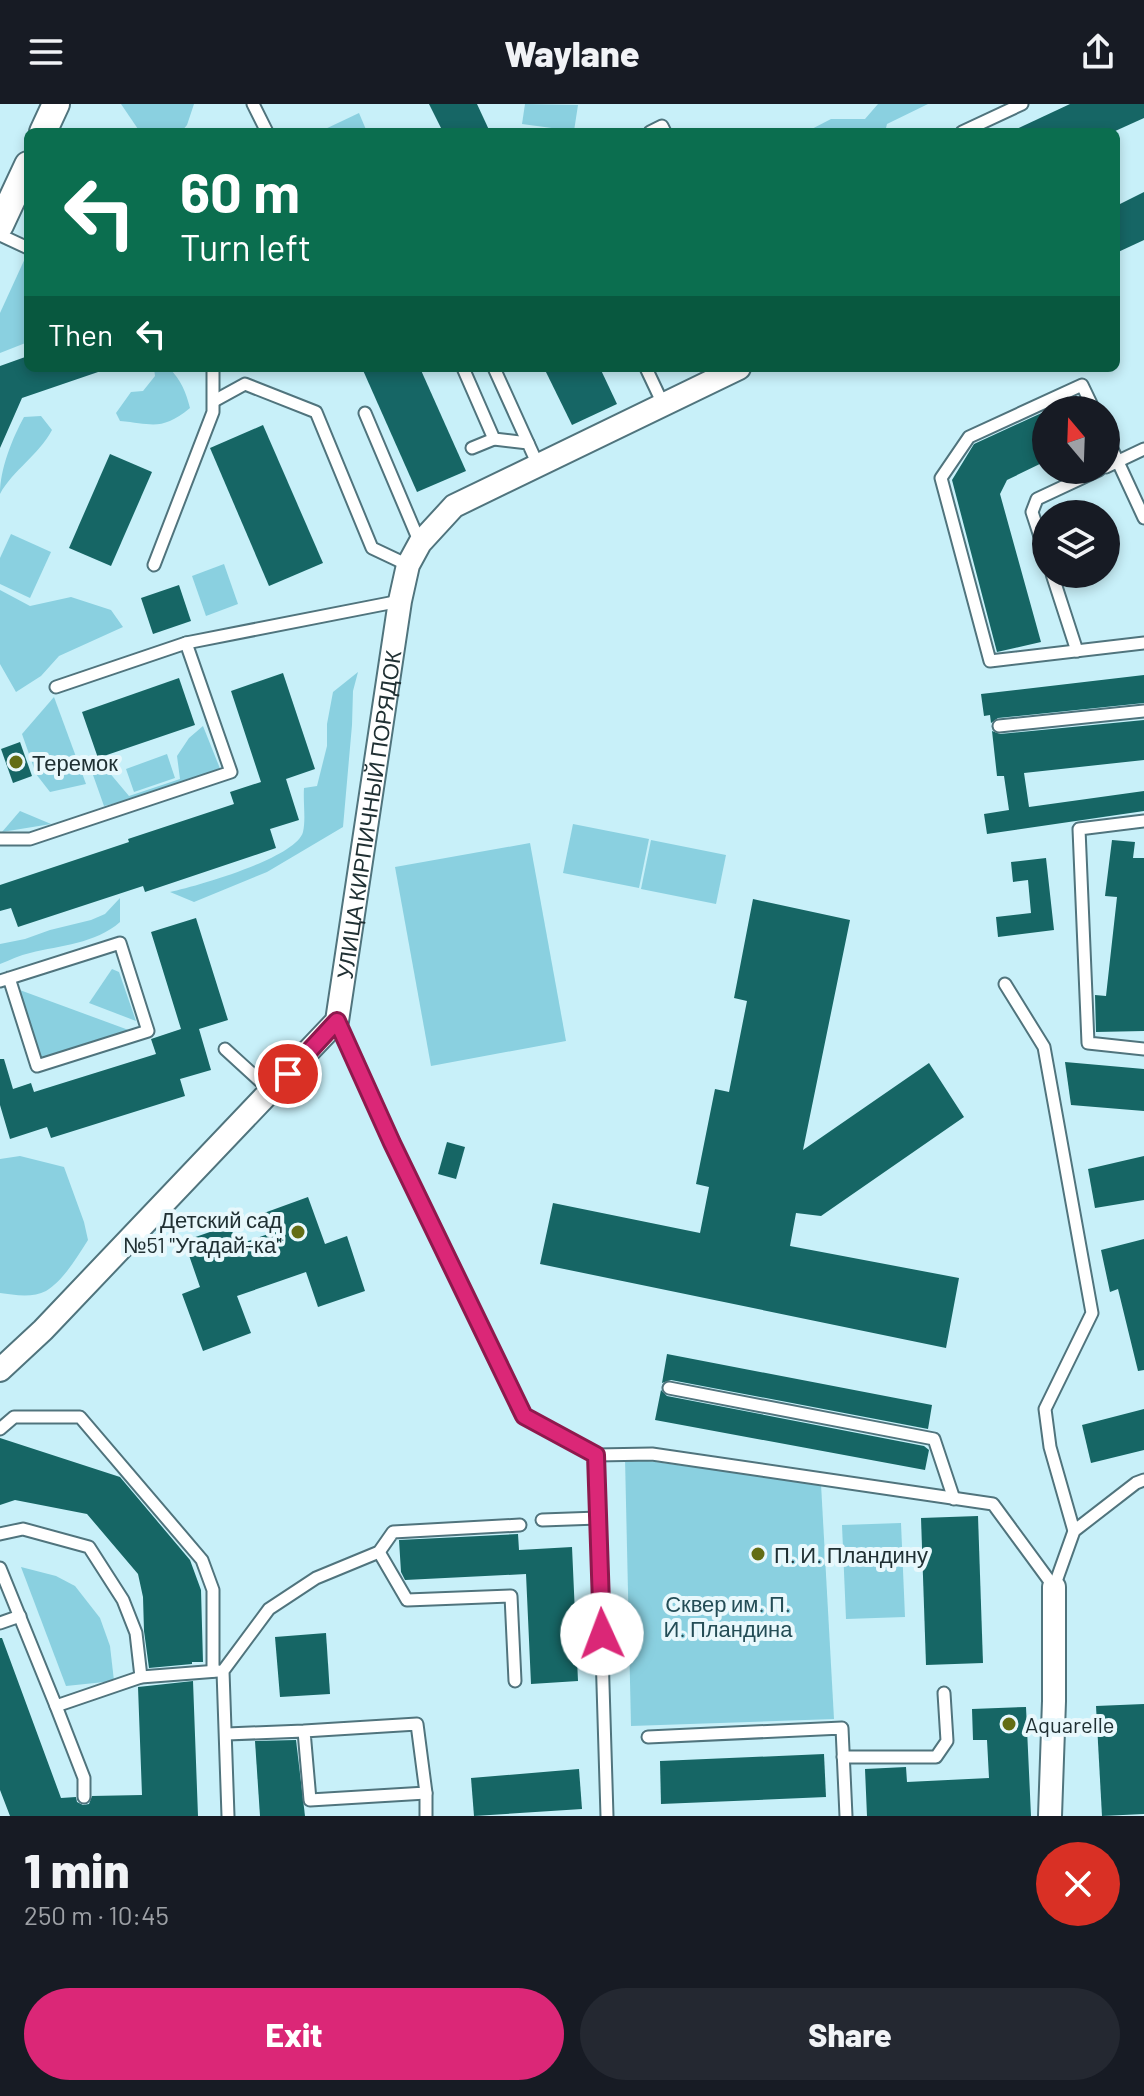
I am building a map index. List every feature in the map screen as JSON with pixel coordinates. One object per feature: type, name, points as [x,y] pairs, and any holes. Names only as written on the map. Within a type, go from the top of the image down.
[{"type":"street","points":[[45,128],[56,104]]},
{"type":"street","points":[[0,225],[24,174]]},
{"type":"street","name":"УЛИЦА КИРПИЧНЫЙ ПОРЯДОК","points":[[337,1021],[400,601],[408,565],[420,543],[454,506],[731,372]]},
{"type":"street","points":[[0,1370],[43,1330],[337,1021]]},
{"type":"street","points":[[1050,1816],[1054,1587]]},
{"type":"lane","points":[[253,104],[265,128]]},
{"type":"lane","points":[[971,128],[1022,104]]},
{"type":"lane","points":[[0,235],[24,246]]},
{"type":"lane","points":[[154,565],[213,412],[213,372]]},
{"type":"lane","points":[[465,372],[494,439]]},
{"type":"lane","points":[[496,372],[538,465]]},
{"type":"lane","points":[[648,372],[663,404]]},
{"type":"lane","points":[[214,401],[245,384],[316,412],[372,548],[408,565]]},
{"type":"lane","points":[[1058,396],[1082,385],[1087,396]]},
{"type":"lane","points":[[1032,408],[969,437],[941,478],[990,661],[1144,643]]},
{"type":"lane","points":[[365,413],[420,543]]},
{"type":"lane","points":[[472,448],[494,439],[528,443]]},
{"type":"lane","points":[[1120,460],[1144,449]]},
{"type":"lane","points":[[1120,465],[1144,518]]},
{"type":"lane","points":[[1037,500],[1069,484]]},
{"type":"lane","points":[[1057,588],[1077,651]]},
{"type":"lane","points":[[56,687],[186,643],[400,601]]},
{"type":"lane","points":[[0,839],[30,839],[231,772],[186,643]]},
{"type":"lane","points":[[999,726],[1144,711]]},
{"type":"lane","points":[[1144,821],[1079,829],[1088,1043],[1144,1049]]},
{"type":"lane","points":[[120,943],[148,1031],[37,1066],[4,980],[120,943]]},
{"type":"lane","points":[[1005,984],[1044,1047],[1092,1313],[1045,1409],[1050,1447],[1074,1531]]},
{"type":"lane","points":[[337,1021],[399,1158],[524,1416],[596,1455],[652,1454],[993,1504],[1054,1587]]},
{"type":"lane","points":[[225,1049],[271,1091]]},
{"type":"lane","points":[[669,1388],[934,1439],[954,1499]]},
{"type":"lane","points":[[0,1429],[14,1417],[80,1417],[202,1560],[213,1590],[218,1671],[227,1734],[228,1816]]},
{"type":"lane","points":[[596,1455],[607,1816]]},
{"type":"lane","points":[[1054,1587],[1074,1531],[1144,1480]]},
{"type":"lane","points":[[542,1520],[598,1518]]},
{"type":"lane","points":[[56,1706],[141,1677],[218,1671],[269,1609],[316,1578],[379,1552],[393,1532],[520,1525]]},
{"type":"lane","points":[[0,1534],[23,1529],[89,1547],[123,1600],[136,1633],[141,1677]]},
{"type":"lane","points":[[379,1552],[407,1600],[511,1596],[515,1681]]},
{"type":"lane","points":[[0,1568],[84,1778],[84,1797]]},
{"type":"lane","points":[[0,1623],[20,1616]]},
{"type":"lane","points":[[843,1757],[936,1757],[947,1741],[944,1693]]},
{"type":"lane","points":[[227,1734],[417,1724],[426,1816]]},
{"type":"lane","points":[[648,1737],[842,1728],[846,1816]]},
{"type":"lane","points":[[304,1731],[310,1800],[426,1793]]},
{"type":"green space","points":[[121,104],[194,104],[184,128],[137,128]]},
{"type":"green space","points":[[525,104],[578,105],[574,128],[522,124]]},
{"type":"green space","points":[[878,104],[928,104],[887,124],[886,128],[814,128],[831,119],[865,119]]},
{"type":"green space","points":[[359,113],[365,128],[327,128]]},
{"type":"green space","points":[[24,261],[24,344],[0,353],[0,313]]},
{"type":"green space","points":[[154,372],[172,372],[182,386],[190,408],[164,423],[120,421],[116,413],[131,392],[143,391],[155,376]]},
{"type":"green space","points":[[41,416],[52,430],[0,494],[8,454],[24,417]]},
{"type":"green space","points":[[11,534],[51,552],[30,598],[0,584],[0,558]]},
{"type":"green space","points":[[224,564],[238,604],[206,616],[192,576]]},
{"type":"green space","points":[[0,590],[30,606],[71,597],[111,610],[123,627],[59,656],[41,676],[16,692],[0,664]]},
{"type":"green space","points":[[358,672],[353,691],[343,827],[267,872],[194,902],[170,892],[244,870],[283,852],[296,842],[304,827],[304,788],[317,786],[327,746],[327,724],[333,692]]},
{"type":"green space","points":[[54,697],[86,784],[50,792],[36,774],[22,734]]},
{"type":"green space","points":[[203,726],[221,771],[104,806],[93,775],[108,771],[129,796],[180,779],[177,756],[189,738]]},
{"type":"green space","points":[[167,754],[175,778],[134,792],[126,769]]},
{"type":"green space","points":[[20,811],[51,824],[2,832]]},
{"type":"green space","points":[[573,824],[649,839],[639,888],[563,873]]},
{"type":"green space","points":[[651,840],[726,855],[716,904],[641,889]]},
{"type":"green space","points":[[530,843],[566,1041],[431,1066],[395,867]]},
{"type":"green space","points":[[120,898],[120,922],[100,935],[0,964],[0,944],[91,920],[105,914]]},
{"type":"green space","points":[[112,969],[119,972],[136,1021],[89,1003]]},
{"type":"green space","points":[[17,989],[134,1032],[41,1061]]},
{"type":"green space","points":[[20,1156],[64,1167],[88,1240],[59,1281],[46,1291],[29,1295],[0,1293],[0,1159]]},
{"type":"green space","name":"Сквер им. П. И. Пландина","points":[[625,1458],[821,1484],[834,1719],[631,1726]]},
{"type":"green space","points":[[901,1523],[905,1617],[846,1619],[842,1525]]},
{"type":"green space","points":[[21,1567],[56,1576],[75,1586],[100,1618],[110,1646],[114,1681],[66,1686]]},
{"type":"building","points":[[429,104],[477,104],[488,128],[441,128]]},
{"type":"building","points":[[1070,104],[1144,104],[1144,118],[1120,129],[1019,128]]},
{"type":"building","points":[[1144,192],[1144,240],[1120,251],[1120,204]]},
{"type":"building","points":[[24,357],[24,372],[98,372],[22,398],[0,448],[0,366]]},
{"type":"building","points":[[364,372],[422,372],[466,471],[417,492]]},
{"type":"building","points":[[546,372],[602,372],[617,404],[572,425]]},
{"type":"building","points":[[1032,417],[1032,468],[1007,480],[1000,494],[1041,642],[997,652],[952,480],[974,444]]},
{"type":"building","points":[[263,425],[323,563],[269,586],[210,448]]},
{"type":"building","points":[[110,454],[152,472],[111,566],[69,548]]},
{"type":"building","points":[[179,585],[191,621],[153,634],[141,598]]},
{"type":"building","points":[[283,673],[315,769],[286,779],[299,820],[270,829],[276,848],[145,892],[143,886],[18,927],[11,908],[0,911],[0,885],[234,804],[230,792],[261,782],[231,691]]},
{"type":"building","points":[[1144,675],[1144,703],[998,718],[991,723],[990,715],[984,716],[981,694]]},
{"type":"building","points":[[179,678],[195,725],[98,758],[82,712]]},
{"type":"building","points":[[1144,720],[1144,760],[1024,773],[1029,807],[1144,791],[1144,811],[987,834],[984,814],[1009,810],[1004,776],[997,776],[992,731],[1000,734]]},
{"type":"building","points":[[20,742],[32,776],[13,783],[1,749]]},
{"type":"building","points":[[1112,840],[1135,842],[1133,858],[1144,858],[1144,1031],[1096,1032],[1095,995],[1106,996],[1117,897],[1105,896]]},
{"type":"building","points":[[1046,858],[1054,930],[998,937],[996,917],[1031,913],[1028,880],[1013,882],[1011,862]]},
{"type":"building","points":[[753,899],[850,920],[803,1150],[929,1063],[964,1117],[821,1216],[796,1213],[790,1246],[959,1278],[946,1348],[540,1264],[553,1203],[700,1233],[709,1187],[696,1184],[715,1089],[729,1092],[747,1001],[734,998]]},
{"type":"building","points":[[196,918],[228,1020],[199,1029],[211,1070],[180,1079],[185,1096],[51,1138],[47,1127],[10,1139],[0,1105],[0,1059],[4,1059],[13,1089],[31,1083],[34,1092],[156,1054],[151,1039],[181,1029],[151,932]]},
{"type":"building","points":[[1065,1062],[1144,1069],[1144,1111],[1071,1105]]},
{"type":"building","points":[[447,1142],[465,1147],[456,1179],[438,1174]]},
{"type":"building","points":[[1144,1156],[1144,1200],[1095,1208],[1088,1169]]},
{"type":"building","points":[[308,1197],[325,1244],[347,1236],[365,1291],[318,1307],[306,1272],[237,1296],[251,1333],[203,1351],[182,1294],[200,1287],[184,1241],[230,1225],[237,1245],[271,1233],[264,1213]]},
{"type":"building","points":[[1144,1239],[1144,1370],[1138,1371],[1118,1289],[1110,1292],[1101,1250]]},
{"type":"building","points":[[667,1354],[932,1405],[928,1429],[671,1380],[662,1383]]},
{"type":"building","points":[[661,1390],[667,1396],[924,1446],[929,1450],[925,1470],[655,1420]]},
{"type":"building","points":[[1144,1409],[1144,1450],[1091,1463],[1082,1425]]},
{"type":"building","points":[[0,1438],[120,1477],[190,1560],[201,1590],[203,1662],[149,1668],[138,1574],[87,1514],[15,1500],[0,1505]]},
{"type":"building","points":[[978,1516],[983,1663],[926,1665],[921,1518]]},
{"type":"building","points":[[518,1534],[519,1550],[572,1547],[578,1681],[531,1684],[526,1574],[405,1580],[401,1572],[399,1540]]},
{"type":"building","points":[[326,1633],[330,1694],[280,1697],[275,1637]]},
{"type":"building","points":[[0,1638],[61,1798],[76,1797],[77,1802],[83,1805],[89,1804],[92,1796],[142,1795],[138,1687],[193,1681],[198,1816],[10,1816],[0,1790]]},
{"type":"building","points":[[1144,1704],[1144,1814],[1102,1816],[1096,1706]]},
{"type":"building","points":[[1026,1707],[1031,1816],[867,1816],[865,1769],[906,1767],[907,1782],[989,1778],[987,1740],[973,1740],[972,1709]]},
{"type":"building","points":[[296,1740],[305,1816],[260,1816],[255,1741]]},
{"type":"building","points":[[824,1754],[826,1797],[661,1804],[660,1761]]},
{"type":"building","points":[[579,1769],[582,1809],[474,1816],[471,1778]]},
{"type":"place","name":"Теремок","points":[[16,762]]},
{"type":"place","name":"Детский сад №51 \"Угадай-ка\"","points":[[298,1232]]},
{"type":"place","name":"П. И. Пландину","points":[[758,1554]]},
{"type":"place","name":"Aquarelle","points":[[1009,1724]]},
{"type":"route","points":[[288,1074],[337,1021],[392,1143],[524,1416],[596,1455],[602,1634]]}]
